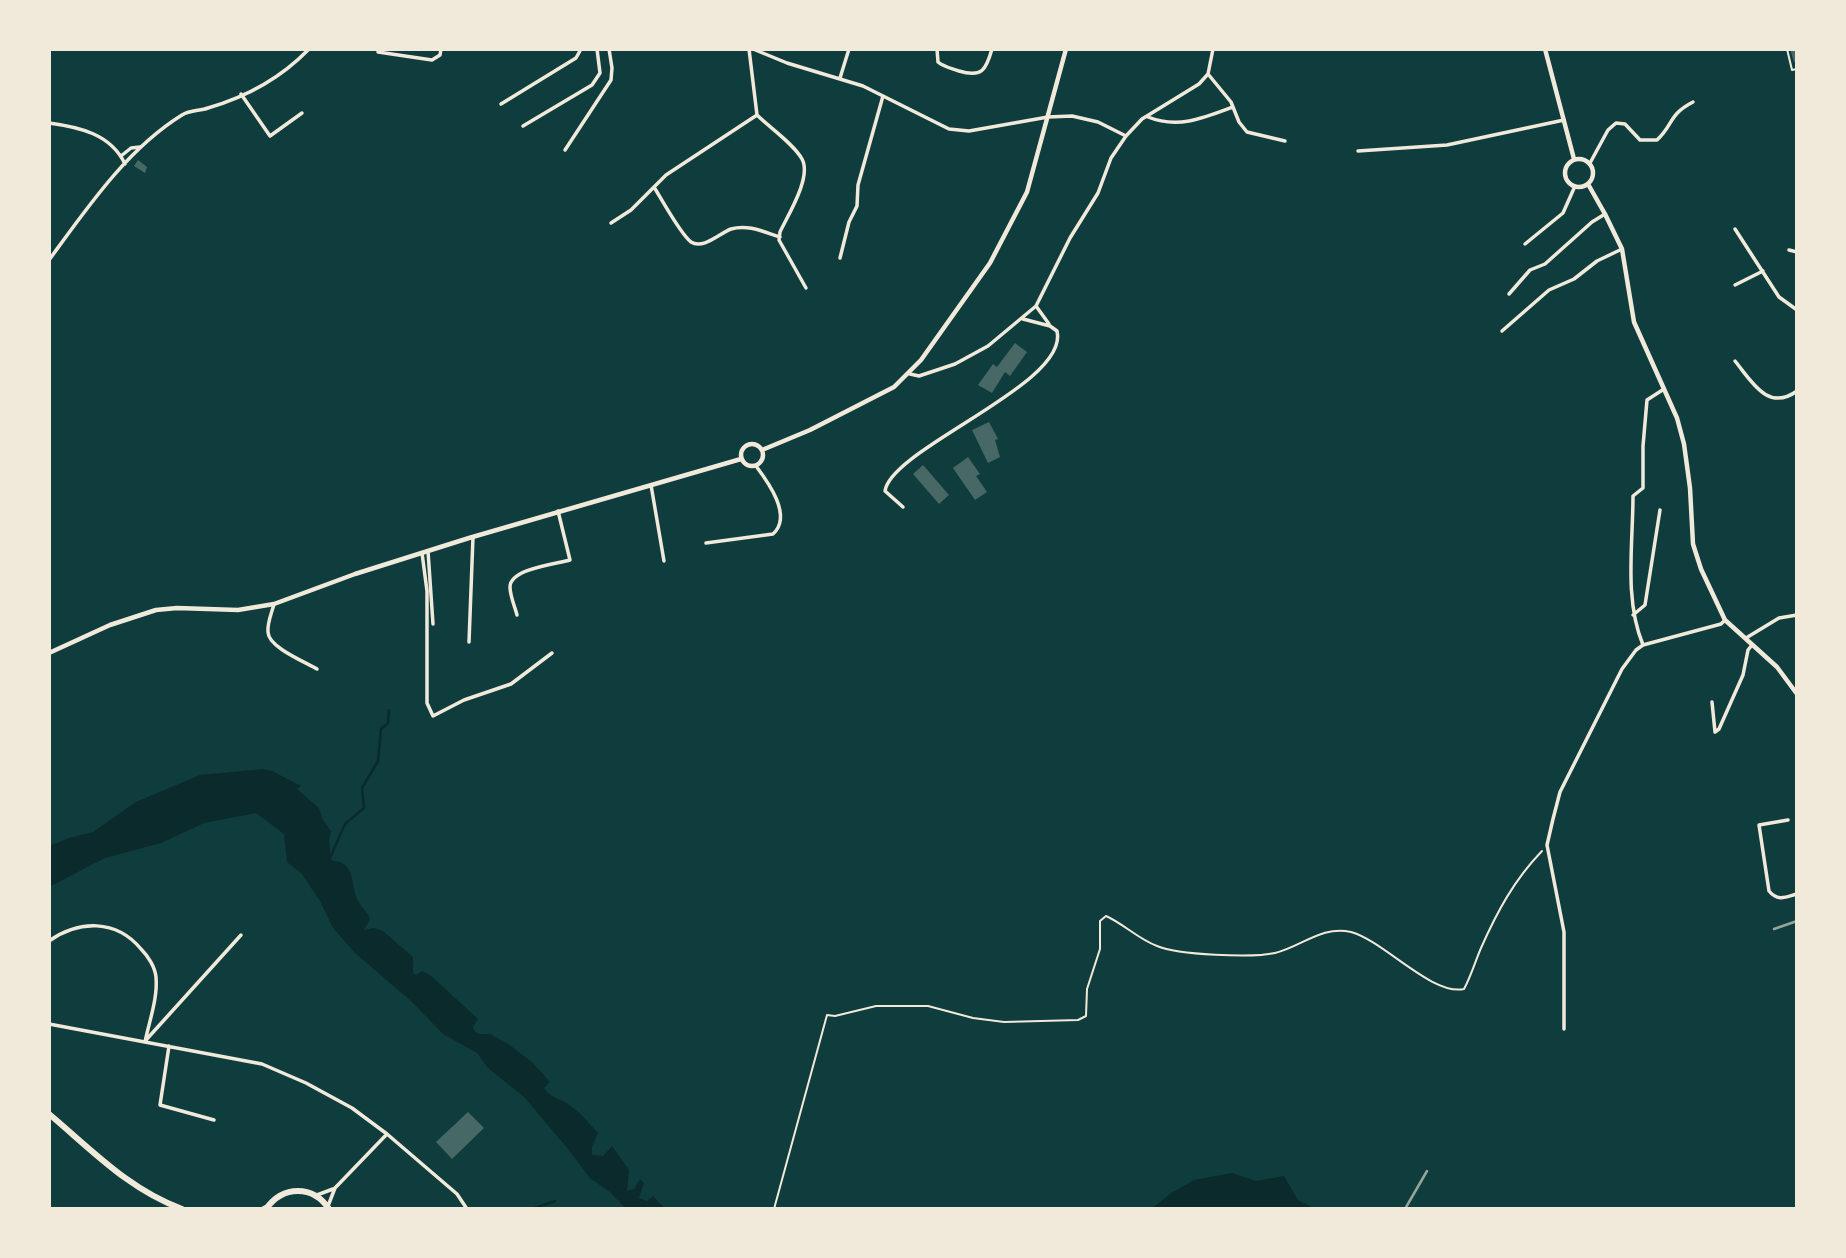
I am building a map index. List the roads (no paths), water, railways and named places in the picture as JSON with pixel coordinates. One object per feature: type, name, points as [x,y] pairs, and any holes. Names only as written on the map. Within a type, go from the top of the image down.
[{"type":"main road","points":[[49,1114],[121,1177],[147,1194],[182,1209]]},
{"type":"main road","points":[[266,1208],[276,1197],[289,1192],[304,1191],[316,1196],[329,1208]]},
{"type":"street","points":[[49,261],[125,164],[153,135],[186,112],[209,108],[270,82],[292,67],[309,49]]},
{"type":"street","points":[[378,52],[432,60],[439,55],[441,49]]},
{"type":"street","points":[[501,104],[576,58],[581,49]]},
{"type":"street","points":[[523,126],[592,85],[600,73],[597,49]]},
{"type":"street","points":[[565,150],[611,80],[609,49]]},
{"type":"street","points":[[806,288],[782,248],[780,237],[802,183],[804,164],[798,154],[757,115],[751,49],[787,63],[840,78],[883,96],[935,124],[959,130],[1072,116],[1084,118],[1126,136]]},
{"type":"street","points":[[840,78],[849,49]]},
{"type":"street","points":[[937,49],[937,61],[941,65],[971,75],[985,68],[992,49]]},
{"type":"street","points":[[762,450],[810,430],[894,387],[910,374],[990,263],[1010,228],[1027,192],[1066,49]]},
{"type":"street","points":[[910,374],[919,376],[955,364],[988,346],[1036,306],[1070,238],[1098,193],[1111,158],[1126,136],[1146,117],[1199,84],[1208,74],[1213,49]]},
{"type":"street","points":[[1545,49],[1574,159]]},
{"type":"street","points":[[1208,74],[1222,90],[1247,132],[1285,141]]},
{"type":"street","points":[[242,94],[270,136],[302,113]]},
{"type":"street","points":[[840,258],[849,222],[857,206],[858,185],[883,96]]},
{"type":"street","points":[[1590,163],[1608,130],[1616,123],[1625,124],[1640,141],[1657,140],[1664,133],[1671,118],[1693,102]]},
{"type":"street","points":[[1146,117],[1179,124],[1233,107]]},
{"type":"street","points":[[611,223],[631,210],[666,175],[757,115]]},
{"type":"street","points":[[1357,151],[1447,145],[1564,120]]},
{"type":"street","points":[[49,123],[80,127],[94,133],[121,156],[125,164]]},
{"type":"street","points":[[121,156],[131,148],[140,147]]},
{"type":"street","points":[[1574,159],[1590,163],[1594,172],[1588,184],[1575,186],[1568,181],[1565,173],[1567,165],[1574,159]]},
{"type":"street","points":[[1588,184],[1622,249],[1634,322],[1677,418],[1684,444],[1690,488],[1693,544],[1713,599],[1725,620],[1777,667],[1795,687],[1797,694]]},
{"type":"street","points":[[1525,244],[1563,213],[1575,186]]},
{"type":"street","points":[[654,187],[687,237],[695,244],[702,244],[724,232],[740,228],[756,229],[780,237]]},
{"type":"street","points":[[1509,293],[1530,270],[1545,264],[1592,222],[1605,214]]},
{"type":"street","points":[[1735,229],[1779,297],[1797,310]]},
{"type":"street","points":[[1502,331],[1553,288],[1574,279],[1597,261],[1622,249]]},
{"type":"street","points":[[1789,250],[1797,252]]},
{"type":"street","points":[[1735,285],[1763,271]]},
{"type":"street","points":[[903,507],[885,491],[886,482],[891,475],[984,412],[1048,361],[1058,344],[1057,331],[1050,326],[1036,306]]},
{"type":"street","points":[[1022,319],[1050,326]]},
{"type":"street","points":[[1735,361],[1760,391],[1771,398],[1784,398],[1797,391]]},
{"type":"street","points":[[1643,645],[1633,615],[1633,496],[1643,488],[1647,400],[1664,389]]},
{"type":"street","points":[[748,444],[756,444],[762,450],[761,463],[756,466],[748,466],[741,459],[742,449],[748,444]]},
{"type":"street","points":[[49,653],[110,625],[156,610],[238,610],[274,604],[425,552],[741,459]]},
{"type":"street","points":[[706,544],[773,534],[780,527],[780,510],[767,481],[756,466]]},
{"type":"street","points":[[651,485],[664,561]]},
{"type":"street","points":[[1633,615],[1645,605],[1660,510]]},
{"type":"street","points":[[517,615],[510,587],[512,580],[519,573],[570,560],[558,511]]},
{"type":"street","points":[[468,642],[474,537]]},
{"type":"street","points":[[425,552],[433,624]]},
{"type":"street","points":[[425,552],[427,703],[433,716],[464,700],[511,684],[552,653]]},
{"type":"street","points":[[274,604],[267,631],[269,637],[277,647],[317,669]]},
{"type":"street","points":[[1745,639],[1772,621],[1797,615]]},
{"type":"street","points":[[1564,1029],[1564,932],[1547,845],[1560,792],[1622,669],[1636,650],[1643,645],[1721,624],[1725,620]]},
{"type":"street","points":[[1712,702],[1715,732],[1743,675],[1748,650],[1752,645]]},
{"type":"street","points":[[1788,820],[1759,825],[1769,891],[1780,899],[1797,894]]},
{"type":"street","points":[[49,942],[65,930],[81,926],[107,927],[134,940],[149,958],[156,976],[153,1008],[145,1042]]},
{"type":"street","points":[[145,1042],[241,935]]},
{"type":"street","points":[[49,1024],[262,1064],[306,1083],[352,1108],[387,1134],[457,1194],[467,1209]]},
{"type":"street","points":[[169,1046],[159,1105],[214,1120]]},
{"type":"street","points":[[316,1196],[335,1188],[387,1134]]},
{"type":"street","points":[[329,1208],[335,1188]]},
{"type":"lane","points":[[1787,49],[1793,70],[1797,69]]},
{"type":"water","points":[[263,769],[301,786],[297,789],[319,808],[331,831],[331,859],[348,869],[357,899],[369,916],[364,930],[374,928],[383,931],[413,957],[413,973],[416,975],[422,971],[430,975],[478,1019],[473,1027],[475,1032],[490,1034],[507,1043],[533,1063],[550,1082],[544,1088],[547,1092],[572,1107],[598,1133],[592,1147],[592,1155],[603,1156],[612,1146],[629,1170],[627,1191],[634,1189],[640,1179],[644,1183],[639,1198],[647,1201],[653,1196],[665,1209],[626,1209],[610,1192],[590,1178],[524,1097],[488,1068],[477,1053],[443,1034],[411,1001],[355,953],[333,928],[320,901],[301,873],[287,862],[284,834],[256,813],[204,823],[161,843],[105,858],[49,887],[49,846],[93,832],[136,802],[200,775]]},
{"type":"water","points":[[1232,1173],[1256,1181],[1284,1176],[1298,1200],[1315,1209],[1151,1209],[1194,1180]]},
{"type":"waterway","points":[[330,858],[345,824],[364,808],[362,788],[378,761],[381,729],[388,723],[389,710]]},
{"type":"waterway","points":[[532,1209],[555,1201]]},
{"type":"railway","points":[[1774,929],[1797,921]]},
{"type":"railway","points":[[1405,1209],[1427,1171]]}]
